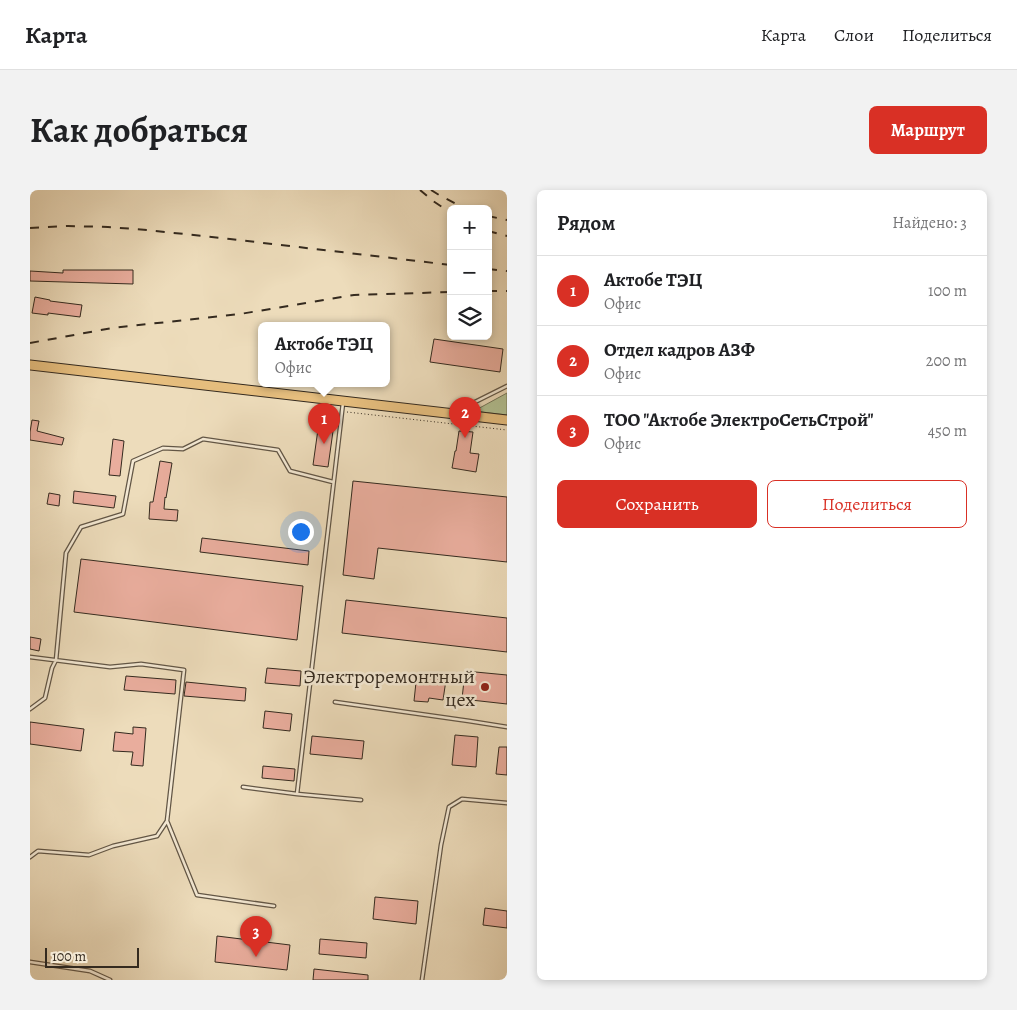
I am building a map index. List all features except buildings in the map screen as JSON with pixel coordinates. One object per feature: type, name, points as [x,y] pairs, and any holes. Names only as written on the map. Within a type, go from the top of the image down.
[{"type":"highway","points":[[30,366],[342,407],[451,413],[507,420]]},
{"type":"lane","points":[[451,413],[507,386]]},
{"type":"lane","points":[[297,794],[342,407]]},
{"type":"lane","points":[[30,709],[45,698],[52,668],[56,660],[66,553],[81,527],[124,514],[133,462],[163,448],[183,449],[203,439],[278,450],[290,471],[333,482]]},
{"type":"lane","points":[[30,657],[110,667],[141,664],[184,670],[167,820],[156,836],[113,846],[89,855],[38,851],[30,857]]},
{"type":"lane","points":[[335,702],[507,727]]},
{"type":"lane","points":[[243,787],[361,800]]},
{"type":"lane","points":[[422,980],[441,845],[449,807],[462,799],[507,803]]},
{"type":"lane","points":[[167,820],[197,895],[274,906]]},
{"type":"lane","points":[[30,962],[90,971],[110,980]]},
{"type":"path","points":[[342,407],[507,430]]},
{"type":"green space","points":[[507,393],[507,415],[474,411]]},
{"type":"railway","points":[[420,190],[447,210]]},
{"type":"railway","points":[[431,190],[458,205]]},
{"type":"railway","points":[[492,217],[507,220]]},
{"type":"railway","points":[[30,228],[68,226],[147,230],[447,265]]},
{"type":"railway","points":[[492,232],[507,236]]},
{"type":"railway","points":[[492,269],[507,271]]},
{"type":"railway","points":[[492,291],[507,291]]},
{"type":"railway","points":[[30,343],[112,328],[240,314],[354,295],[447,292]]},
{"type":"place","name":"Отдел кадров АЗФ","points":[[465,438]]},
{"type":"place","name":"Актобе ТЭЦ","points":[[324,444]]},
{"type":"place","name":"Электроремонтный цех","points":[[485,687]]},
{"type":"place","name":"ТОО \"Актобе ЭлектроСетьСтрой\"","points":[[256,957]]}]
